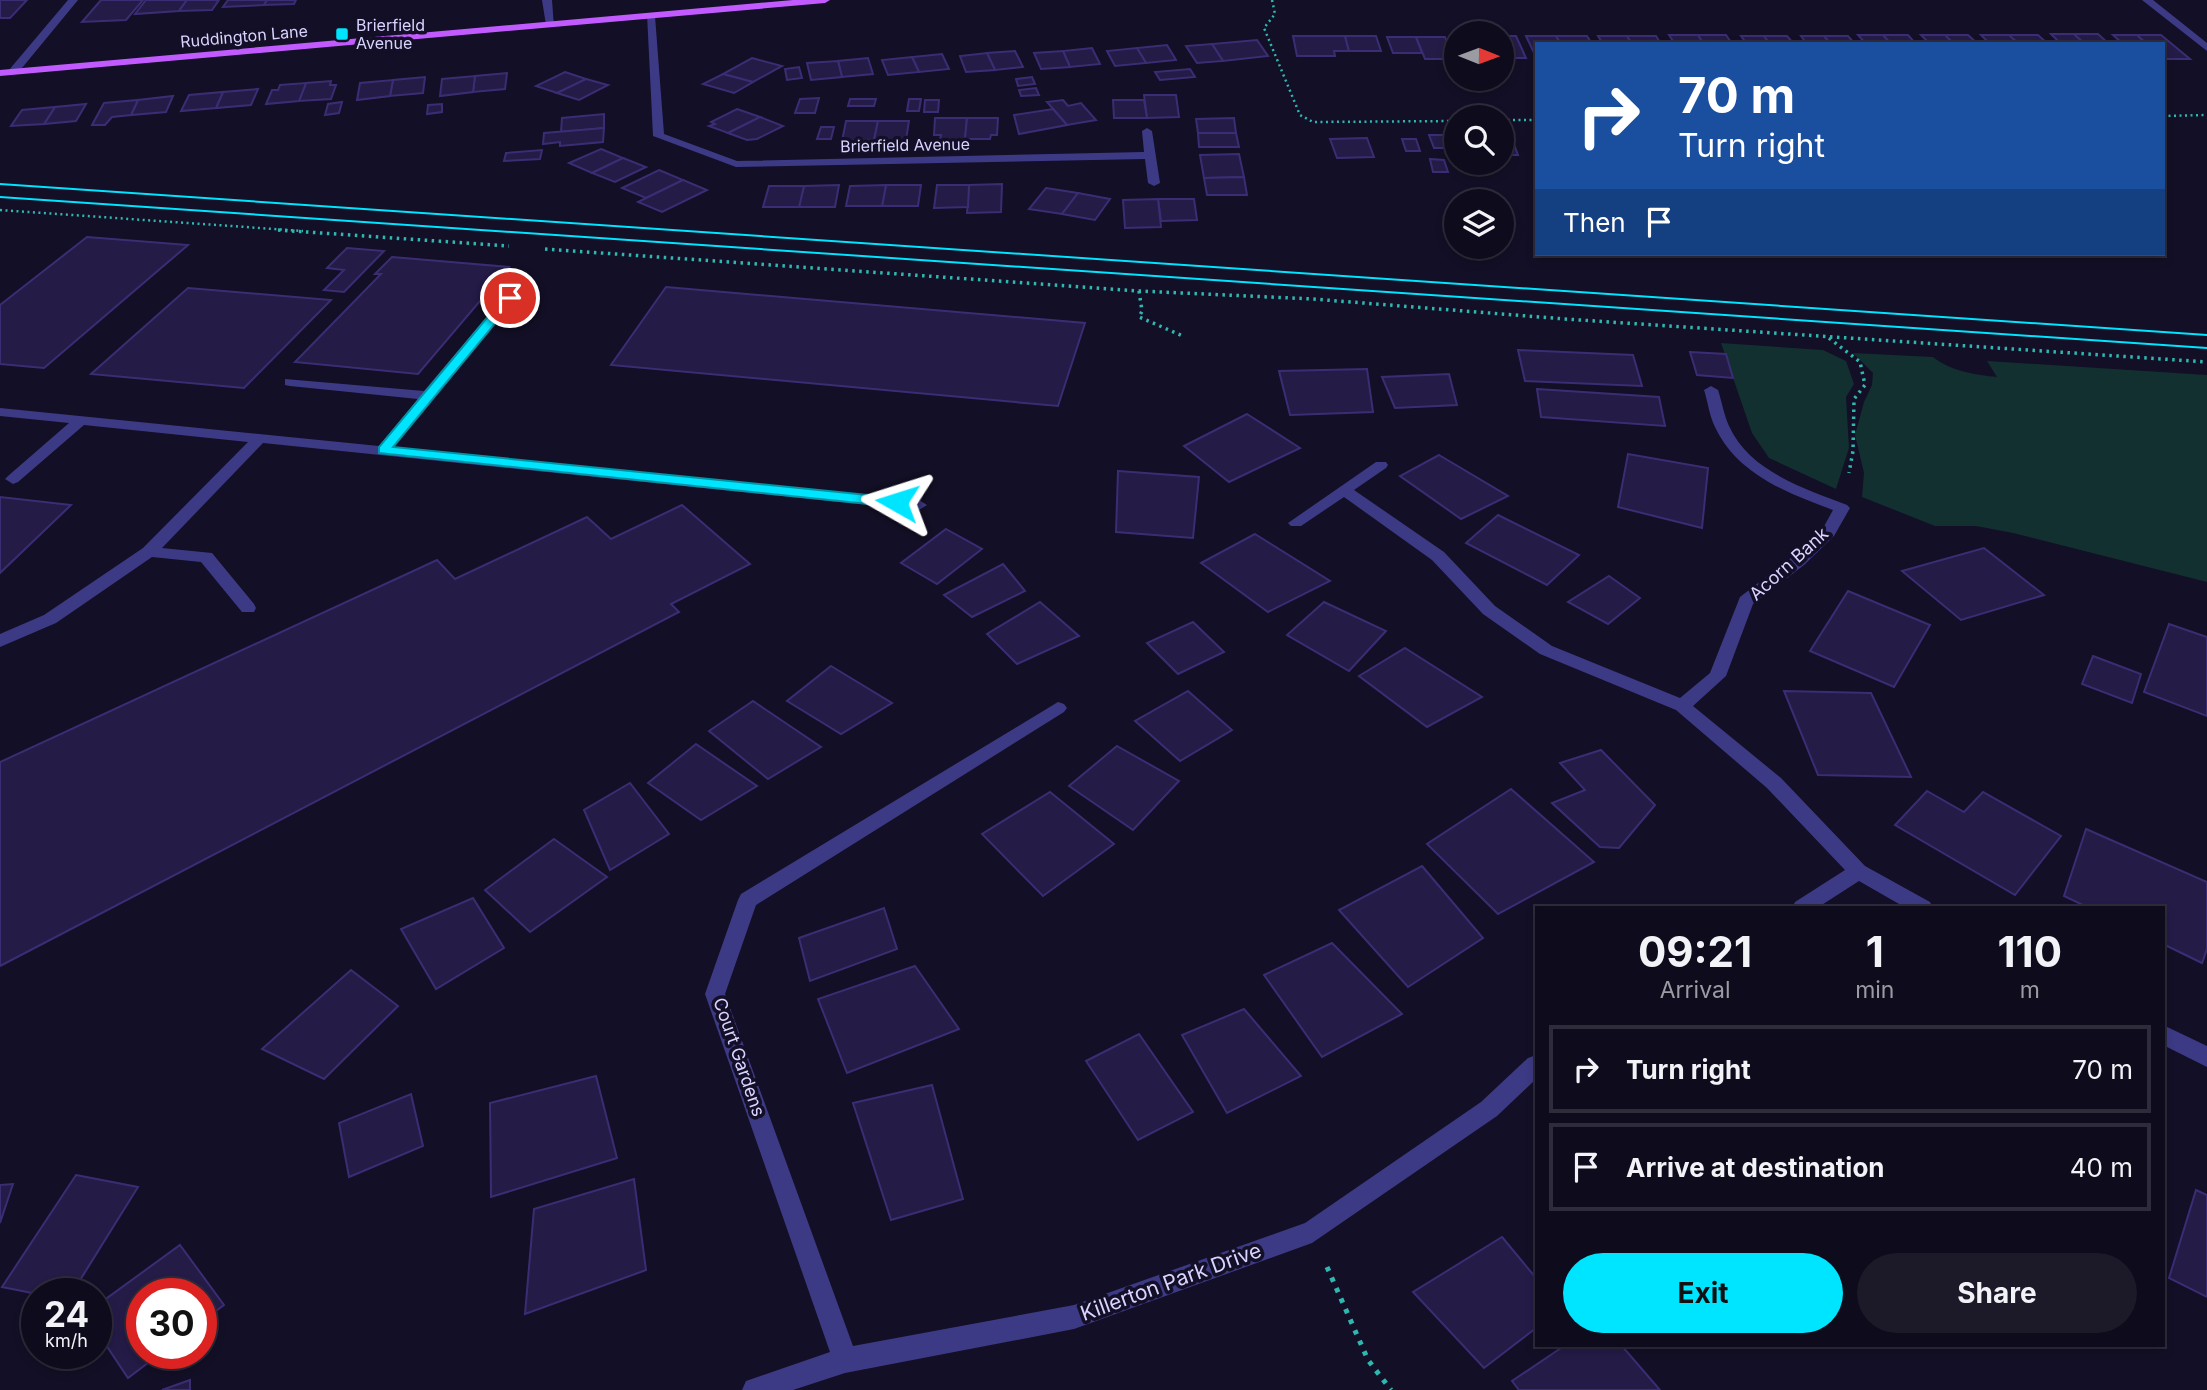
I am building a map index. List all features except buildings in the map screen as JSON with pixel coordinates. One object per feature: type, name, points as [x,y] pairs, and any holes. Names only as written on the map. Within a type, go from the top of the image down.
[{"type":"main road","name":"Ruddington Lane","points":[[0,73],[825,0]]},
{"type":"street","points":[[13,72],[73,0]]},
{"type":"street","points":[[547,0],[551,25]]},
{"type":"street","points":[[2147,0],[2207,48]]},
{"type":"street","name":"Brierfield Avenue","points":[[650,16],[659,136],[736,164],[1151,155]]},
{"type":"street","points":[[1147,131],[1154,183]]},
{"type":"street","points":[[383,450],[526,278]]},
{"type":"street","points":[[290,382],[428,396]]},
{"type":"street","name":"Acorn Bank","points":[[1682,706],[1717,676],[1746,601],[1798,561],[1828,533],[1842,508],[1791,488],[1740,456],[1722,429],[1711,390]]},
{"type":"street","points":[[0,412],[919,505]]},
{"type":"street","points":[[13,479],[81,420]]},
{"type":"street","points":[[0,641],[50,619],[149,552],[260,438]]},
{"type":"street","points":[[1296,523],[1381,465]]},
{"type":"street","points":[[1344,490],[1438,556],[1489,610],[1546,650],[1682,706],[1774,783],[1858,871],[1919,906]]},
{"type":"street","points":[[149,552],[206,558],[248,608]]},
{"type":"street","name":"Court Gardens","points":[[845,1360],[715,994],[748,900],[1058,708]]},
{"type":"street","points":[[1805,906],[1858,871]]},
{"type":"street","points":[[2165,1035],[2207,1057]]},
{"type":"street","name":"Killerton Park Drive","points":[[755,1390],[845,1360],[1074,1317],[1312,1232],[1489,1109],[1535,1066]]},
{"type":"path","points":[[1272,0],[1275,14],[1264,28],[1300,115],[1313,122],[1444,121]]},
{"type":"path","points":[[2165,116],[2207,115]]},
{"type":"path","points":[[1514,120],[1535,120]]},
{"type":"path","points":[[0,210],[516,247]]},
{"type":"path","points":[[544,248],[1139,291],[1339,300],[2207,362]]},
{"type":"path","points":[[1139,291],[1142,311],[1139,317],[1183,336]]},
{"type":"path","points":[[1828,337],[1860,362],[1865,385],[1854,399],[1853,450],[1842,508]]},
{"type":"path","points":[[1312,1232],[1368,1360],[1391,1390]]},
{"type":"green space","points":[[1721,343],[1823,350],[1846,361],[1854,384],[1846,397],[1849,448],[1836,489],[1769,458],[1752,433]]},
{"type":"green space","points":[[1853,353],[1933,357],[1955,369],[1997,377],[1987,361],[2207,375],[2207,582],[2013,533],[1976,526],[1935,526],[1862,497],[1864,473],[1855,435],[1864,402],[1872,385],[1873,373]]},
{"type":"tram line","points":[[0,184],[2207,335]]},
{"type":"tram line","points":[[0,197],[2207,348]]},
{"type":"place","name":"Brierfield Avenue","points":[[342,34]]},
{"type":"route","points":[[510,298],[383,450],[897,502]]}]
